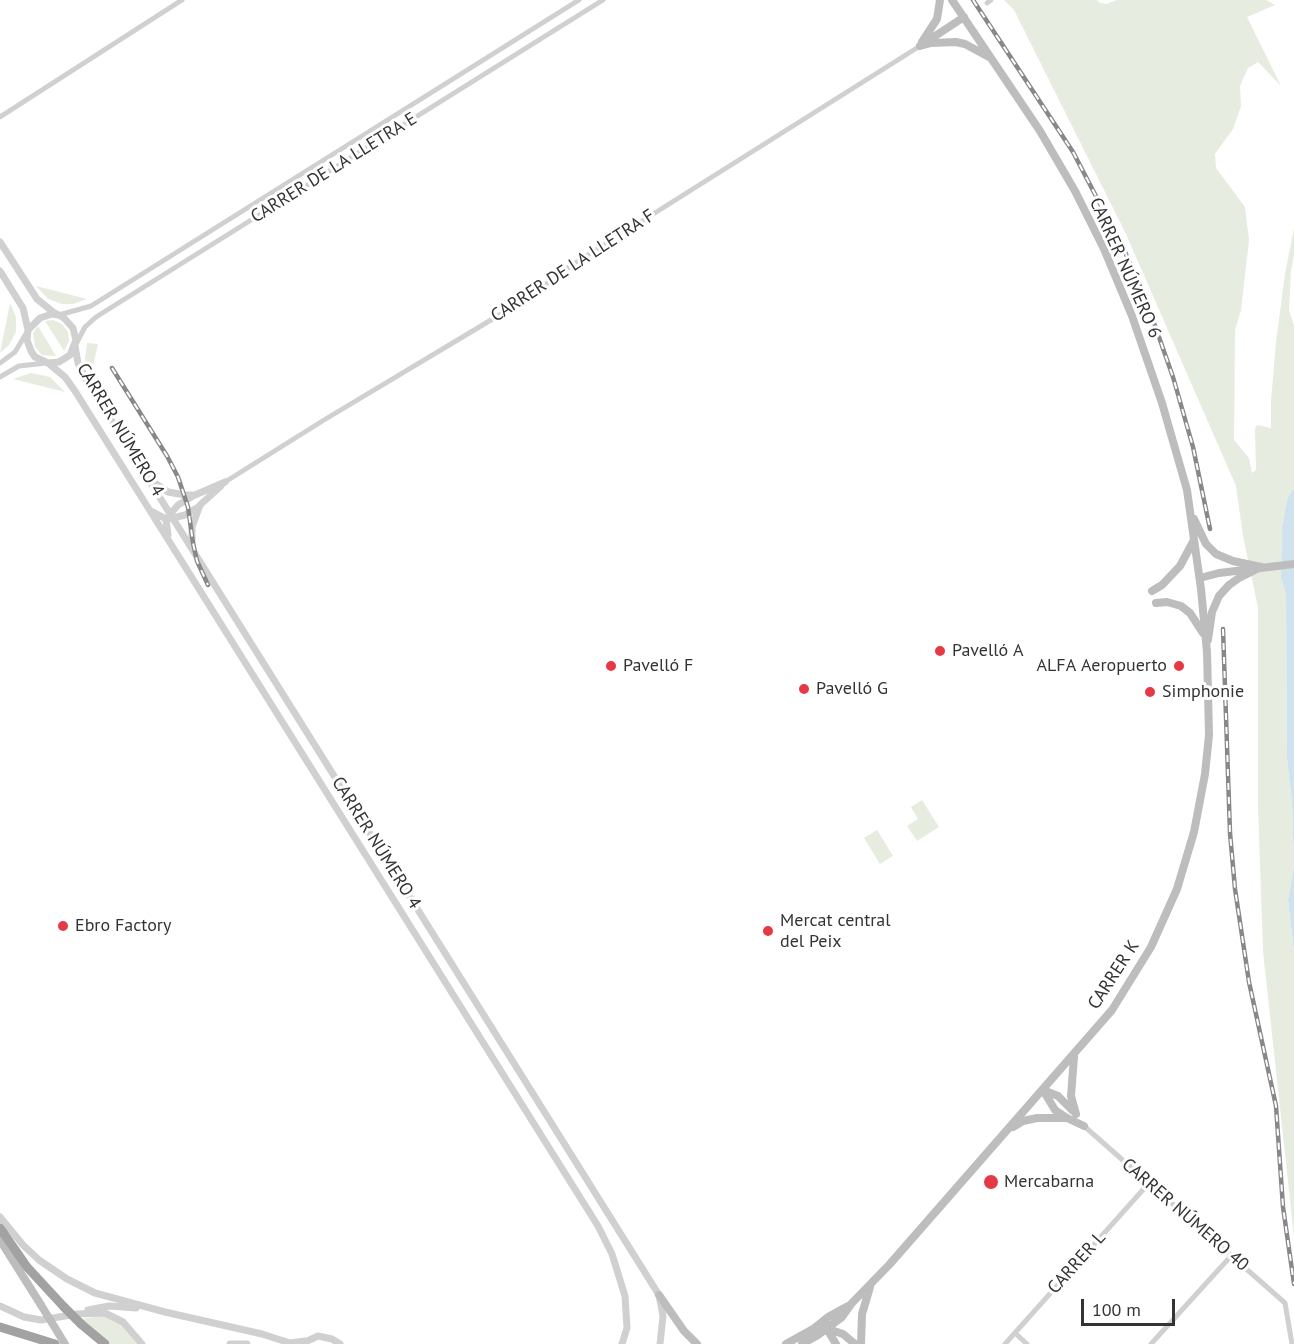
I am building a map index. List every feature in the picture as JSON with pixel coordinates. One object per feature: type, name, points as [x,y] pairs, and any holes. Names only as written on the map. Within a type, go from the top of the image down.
[{"type":"highway","points":[[0,1228],[27,1267],[81,1324],[105,1344]]},
{"type":"highway","points":[[0,1327],[55,1344]]},
{"type":"main road","points":[[920,46],[937,18],[940,0]]},
{"type":"main road","name":"CARRER NÚMERO 6","points":[[952,0],[1040,131],[1075,191],[1104,249],[1152,370],[1187,490],[1200,578]]},
{"type":"main road","points":[[920,46],[964,17]]},
{"type":"main road","points":[[920,46],[956,42],[965,44],[991,58]]},
{"type":"main road","points":[[1191,512],[1206,544],[1216,554],[1233,561],[1261,567]]},
{"type":"main road","points":[[1152,591],[1162,585],[1180,566],[1194,540]]},
{"type":"main road","points":[[1200,578],[1219,573],[1294,564]]},
{"type":"main road","points":[[1207,652],[1212,612],[1219,596],[1239,578],[1261,567]]},
{"type":"main road","name":"CARRER K","points":[[802,1344],[842,1317],[1074,1055],[1112,1010],[1151,947],[1165,918],[1187,859],[1200,804],[1209,746],[1207,652],[1200,578]]},
{"type":"main road","points":[[1156,603],[1174,604],[1186,609],[1205,636]]},
{"type":"main road","points":[[1074,1055],[1071,1096],[1076,1114]]},
{"type":"main road","points":[[1043,1090],[1058,1096],[1076,1114],[1084,1126]]},
{"type":"main road","points":[[1043,1090],[1055,1110],[1084,1126]]},
{"type":"main road","points":[[1008,1130],[1030,1119],[1067,1118]]},
{"type":"main road","points":[[2,1244],[65,1344]]},
{"type":"main road","points":[[861,1344],[862,1314],[872,1283]]},
{"type":"main road","points":[[659,1295],[684,1331],[697,1344]]},
{"type":"main road","name":"CARRER K","points":[[786,1344],[852,1303]]},
{"type":"main road","points":[[836,1344],[830,1337],[828,1328],[838,1311]]},
{"type":"main road","points":[[813,1329],[828,1328],[843,1334],[855,1344]]},
{"type":"street","points":[[0,117],[182,0]]},
{"type":"street","name":"CARRER DE LA LLETRA E","points":[[58,315],[91,306],[579,0]]},
{"type":"street","name":"CARRER DE LA LLETRA E","points":[[75,345],[86,327],[96,317],[603,0]]},
{"type":"street","name":"CARRER DE LA LLETRA F","points":[[225,482],[526,298],[569,267],[920,46]]},
{"type":"street","points":[[0,242],[33,294],[42,304],[64,318],[75,334],[75,345],[70,355],[63,360],[19,366],[0,377]]},
{"type":"street","points":[[0,271],[22,308],[31,351],[35,357],[48,363]]},
{"type":"street","points":[[0,363],[14,353],[28,330],[40,318],[52,314],[58,315]]},
{"type":"street","name":"CARRER NÚMERO 4","points":[[75,345],[81,372],[170,517],[659,1295],[663,1316],[660,1344]]},
{"type":"street","name":"CARRER NÚMERO 4","points":[[48,363],[65,377],[75,391],[598,1226],[612,1254],[625,1296],[627,1328],[622,1344]]},
{"type":"street","points":[[148,479],[168,492],[178,495],[195,495]]},
{"type":"street","points":[[170,543],[165,524],[181,502],[225,482]]},
{"type":"street","points":[[150,511],[170,517],[185,515],[200,505],[225,482]]},
{"type":"street","points":[[193,551],[192,527],[200,505]]},
{"type":"street","name":"CARRER NÚMERO 40","points":[[1084,1126],[1285,1303],[1292,1344]]},
{"type":"street","name":"CARRER L","points":[[1005,1344],[1149,1183]]},
{"type":"street","points":[[0,1217],[31,1253],[67,1279],[95,1293],[290,1342],[303,1342],[318,1336],[347,1344]]},
{"type":"street","points":[[1151,1344],[1231,1256]]},
{"type":"street","points":[[0,1306],[24,1317],[41,1320],[101,1312],[115,1316],[127,1325],[142,1344]]},
{"type":"street","points":[[77,1314],[94,1308],[116,1306],[165,1312]]},
{"type":"street","points":[[1015,1333],[1027,1344]]},
{"type":"street","points":[[332,1339],[340,1344]]},
{"type":"street","points":[[230,1344],[247,1344]]},
{"type":"shaded area","points":[[1004,0],[1097,0],[1107,4],[1117,0],[1266,0],[1275,5],[1247,17],[1281,86],[1258,62],[1248,68],[1240,86],[1241,106],[1233,129],[1215,154],[1216,168],[1245,207],[1249,240],[1241,310],[1235,330],[1234,440],[1249,458],[1252,473],[1256,470],[1255,429],[1257,425],[1271,428],[1276,342],[1294,228],[1289,310],[1294,325],[1294,488],[1287,499],[1282,528],[1281,579],[1286,594],[1287,759],[1292,802],[1294,866],[1288,900],[1294,952],[1294,1237],[1263,951],[1258,806],[1258,608],[1243,536],[1236,486],[1126,234],[1014,10]]},
{"type":"shaded area","points":[[36,286],[87,299],[73,304],[62,304],[48,299]]},
{"type":"shaded area","points":[[10,303],[16,317],[16,332],[9,345],[0,353]]},
{"type":"shaded area","points":[[53,320],[62,324],[68,332],[69,341],[64,351],[45,321]]},
{"type":"shaded area","points":[[38,326],[56,356],[42,355],[35,347],[33,333]]},
{"type":"shaded area","points":[[87,343],[98,344],[91,375],[85,359]]},
{"type":"shaded area","points":[[31,373],[50,377],[65,392],[13,379]]},
{"type":"shaded area","points":[[922,800],[939,827],[917,841],[907,826],[918,819],[911,807]]},
{"type":"shaded area","points":[[877,830],[893,856],[880,864],[864,838]]},
{"type":"shaded area","points":[[101,1316],[120,1324],[138,1344],[111,1344],[81,1319]]},
{"type":"water","points":[[1294,488],[1294,866],[1292,802],[1287,759],[1286,594],[1281,579],[1282,528],[1287,499]]},
{"type":"water","points":[[1294,866],[1294,952],[1288,900]]},
{"type":"railway","points":[[973,0],[1073,152],[1125,252],[1146,300],[1173,377],[1193,447],[1210,529]]},
{"type":"railway","points":[[112,368],[178,477],[188,507],[197,561],[208,585]]},
{"type":"railway","points":[[1223,629],[1230,833],[1235,889],[1249,982],[1276,1106],[1283,1207],[1294,1284]]},
{"type":"place","name":"Pavelló A","points":[[940,651]]},
{"type":"place","name":"Pavelló F","points":[[611,666]]},
{"type":"place","name":"ALFA Aeropuerto","points":[[1179,666]]},
{"type":"place","name":"Pavelló G","points":[[804,689]]},
{"type":"place","name":"Simphonie","points":[[1150,692]]},
{"type":"place","name":"Ebro Factory","points":[[63,926]]},
{"type":"place","name":"Mercat central del Peix","points":[[768,931]]},
{"type":"place","name":"Mercabarna","points":[[991,1182]]}]
